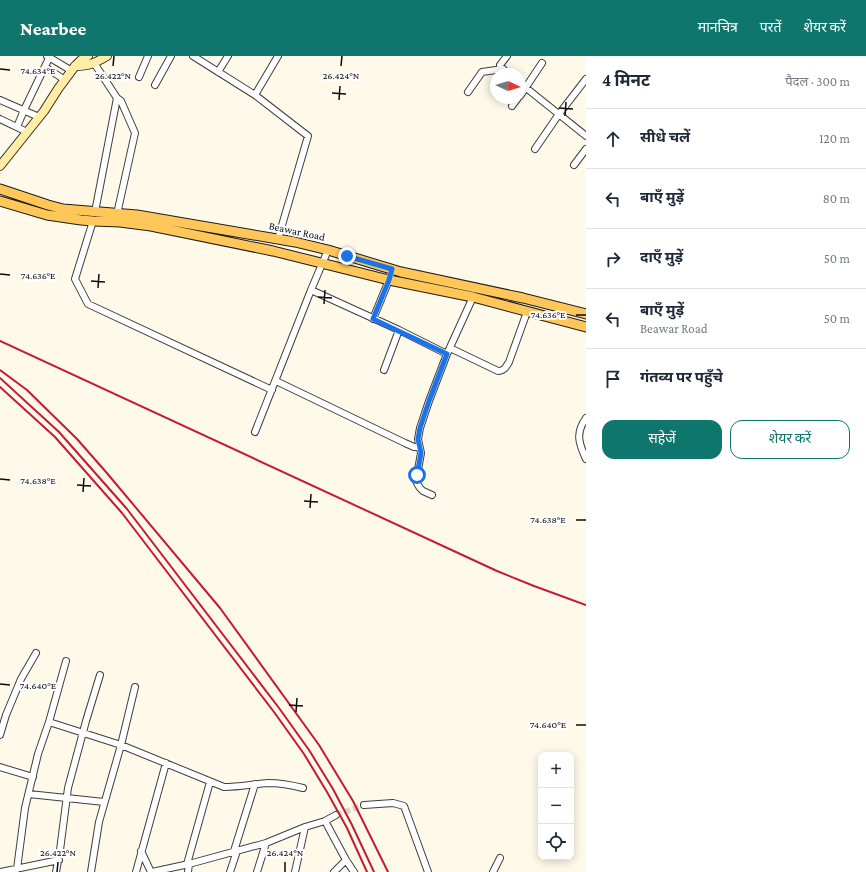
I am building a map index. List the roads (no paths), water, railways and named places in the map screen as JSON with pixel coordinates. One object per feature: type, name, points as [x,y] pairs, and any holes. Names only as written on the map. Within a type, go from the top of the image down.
[{"type":"main road","name":"Beawar Road","points":[[0,189],[70,210],[136,215],[278,238],[328,250],[392,269],[523,298],[586,314]]},
{"type":"main road","points":[[0,201],[47,215],[150,226],[273,251],[389,280],[473,297],[586,327]]},
{"type":"street","points":[[0,166],[39,117],[74,68],[81,60],[88,56]]},
{"type":"street","points":[[17,127],[45,67],[48,57],[74,68],[86,66],[107,56]]},
{"type":"street","points":[[138,77],[148,56]]},
{"type":"street","points":[[155,85],[171,56]]},
{"type":"street","points":[[193,56],[255,94],[308,136],[278,238]]},
{"type":"street","points":[[218,72],[228,56]]},
{"type":"street","points":[[255,94],[278,56]]},
{"type":"street","points":[[502,68],[500,65],[507,56]]},
{"type":"street","points":[[94,63],[117,98],[121,101],[135,134],[117,214]]},
{"type":"street","points":[[542,63],[526,88],[586,136]]},
{"type":"street","points":[[45,67],[65,80]]},
{"type":"street","points":[[468,92],[482,72],[490,71]]},
{"type":"street","points":[[535,149],[559,114],[586,79]]},
{"type":"street","points":[[95,212],[117,98]]},
{"type":"street","points":[[0,100],[39,117]]},
{"type":"street","points":[[0,119],[27,132]]},
{"type":"street","points":[[574,165],[586,149]]},
{"type":"street","points":[[93,221],[75,279],[88,304],[272,390]]},
{"type":"street","points":[[255,432],[328,250]]},
{"type":"street","points":[[373,319],[392,269]]},
{"type":"street","points":[[312,290],[373,319],[498,371],[502,371],[506,368],[528,312]]},
{"type":"street","points":[[432,494],[423,491],[418,486],[416,481],[421,453],[418,439],[420,428],[448,351],[473,297]]},
{"type":"street","points":[[384,370],[399,330]]},
{"type":"street","points":[[276,381],[405,444],[419,447]]},
{"type":"street","points":[[586,418],[581,426],[579,437],[581,448],[586,459]]},
{"type":"street","points":[[0,735],[6,715],[21,679],[36,653]]},
{"type":"street","points":[[17,869],[25,808],[38,754],[49,722],[66,661]]},
{"type":"street","points":[[56,872],[59,860],[68,788],[100,675]]},
{"type":"street","points":[[91,872],[99,822],[135,687]]},
{"type":"street","points":[[49,722],[120,745],[224,787],[255,784],[284,784],[303,788]]},
{"type":"street","points":[[136,872],[166,763]]},
{"type":"street","points":[[0,767],[33,777]]},
{"type":"street","points":[[188,872],[188,864],[210,782]]},
{"type":"street","points":[[230,872],[255,784]]},
{"type":"street","points":[[29,794],[104,802]]},
{"type":"street","points":[[364,805],[393,803],[404,806],[428,872]]},
{"type":"street","points":[[141,851],[152,872],[266,843],[304,827],[325,821],[336,815]]},
{"type":"street","points":[[325,821],[354,872]]},
{"type":"street","points":[[295,872],[304,827]]},
{"type":"street","points":[[257,872],[266,843]]},
{"type":"street","points":[[493,872],[500,858]]},
{"type":"street","points":[[1,872],[59,860]]},
{"type":"street","points":[[334,872],[346,860]]},
{"type":"tunnel","points":[[336,815],[364,805]]},
{"type":"railway","points":[[0,341],[497,571],[586,605]]},
{"type":"railway","points":[[0,370],[27,390],[77,439],[220,608],[319,745],[353,801],[388,872]]},
{"type":"railway","points":[[0,378],[59,432],[127,509],[279,708],[309,750],[333,789],[374,872]]},
{"type":"railway","points":[[0,387],[55,437],[122,513],[274,712],[304,754],[327,792],[347,828],[367,872]]}]
